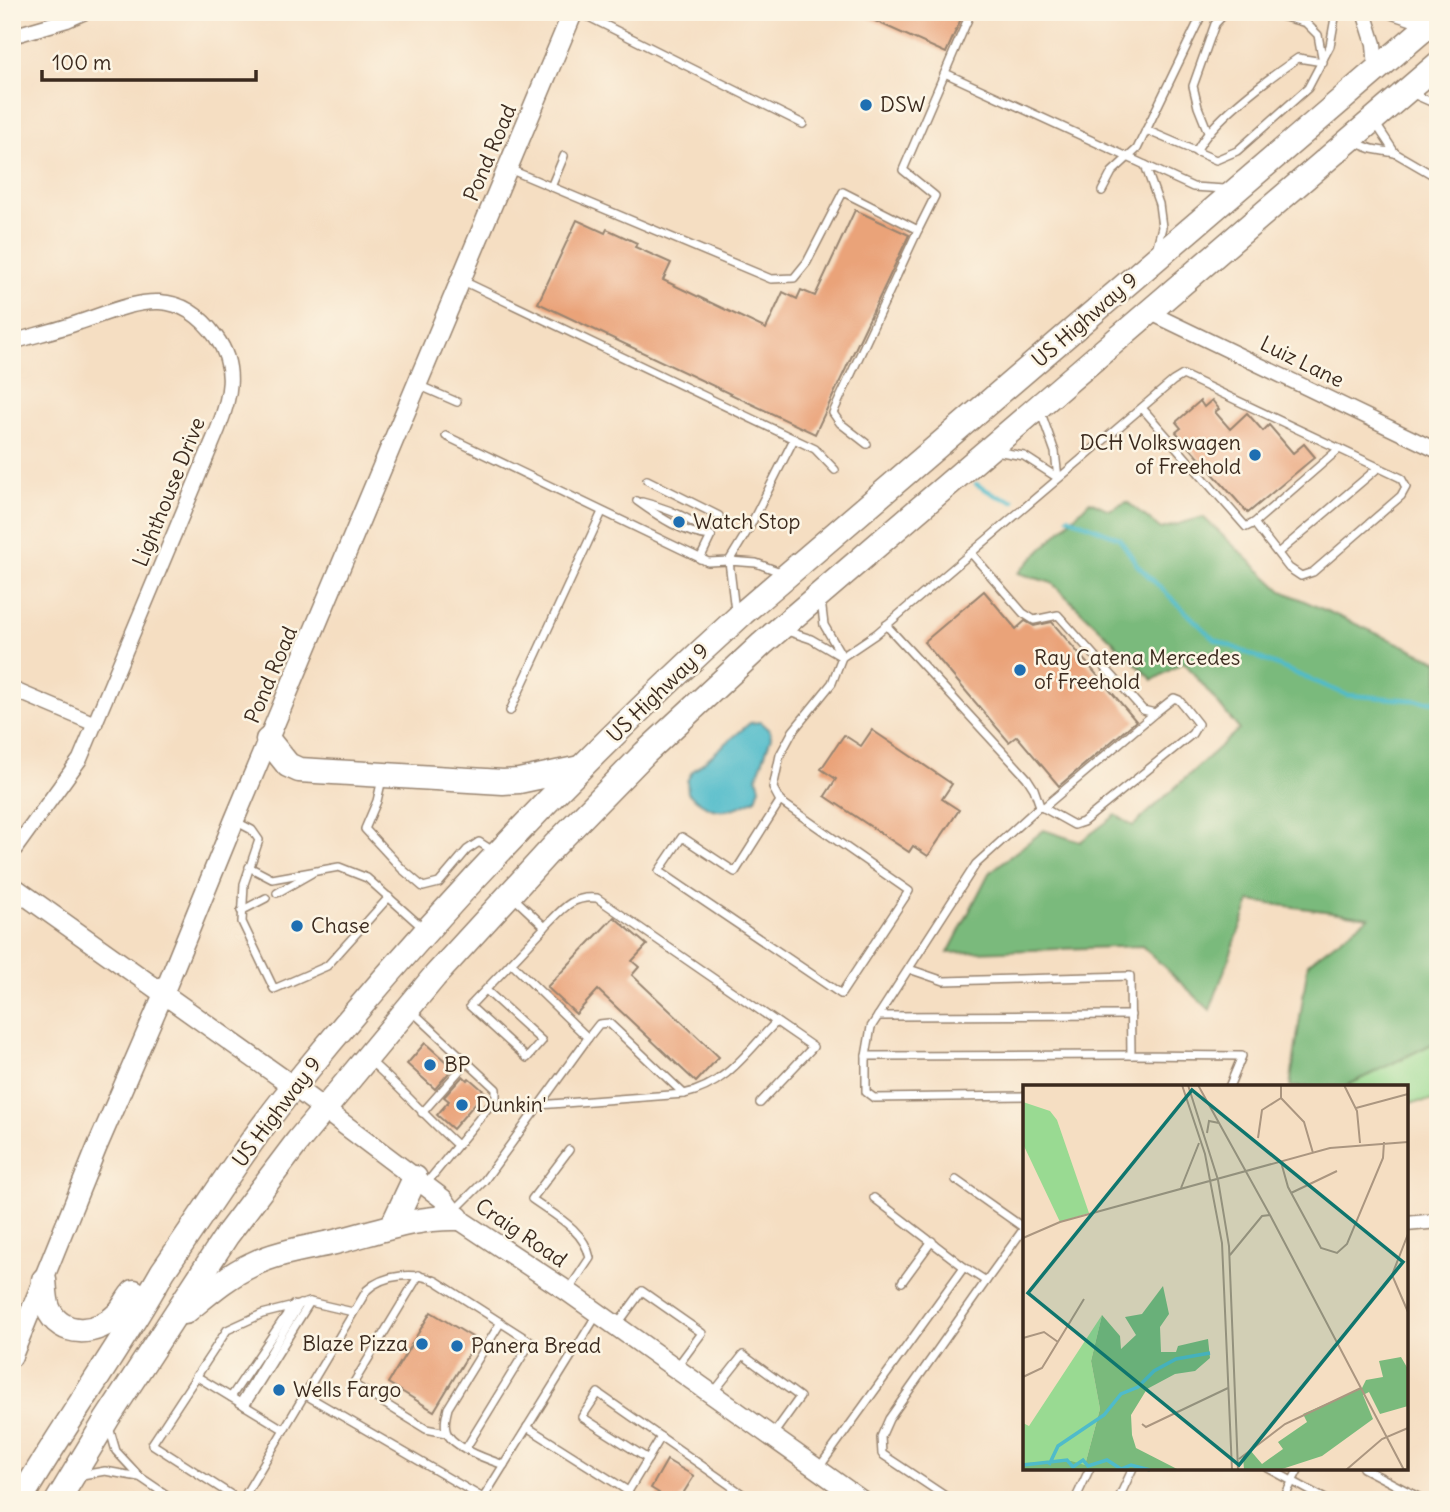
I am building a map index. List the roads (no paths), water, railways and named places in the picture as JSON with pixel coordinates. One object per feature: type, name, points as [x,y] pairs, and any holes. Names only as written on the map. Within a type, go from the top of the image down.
[{"type":"highway","name":"US Highway 9","points":[[20,1500],[61,1430],[163,1271],[293,1086],[427,931],[448,890],[497,854],[540,806],[680,669],[735,620],[1434,20]]},
{"type":"highway","name":"US Highway 9","points":[[58,1500],[107,1419],[227,1235],[324,1109],[408,1007],[510,894],[645,753],[820,594],[1438,64]]},
{"type":"highway","points":[[268,740],[288,765],[299,770],[519,781],[581,768]]},
{"type":"highway","points":[[393,1225],[419,1181]]},
{"type":"highway","points":[[167,1326],[229,1277],[253,1264],[393,1225],[455,1215]]},
{"type":"highway","points":[[44,1280],[48,1307],[53,1316],[73,1330],[88,1332],[117,1315],[132,1293],[163,1271]]},
{"type":"main road","name":"Pond Road","points":[[12,1357],[97,1147],[573,12]]},
{"type":"main road","name":"Craig Road","points":[[12,886],[324,1109],[443,1199],[455,1215],[567,1291],[861,1500]]},
{"type":"street","points":[[12,36],[68,20],[85,12]]},
{"type":"street","points":[[1364,12],[1374,44],[1376,69]]},
{"type":"street","points":[[1393,12],[1434,20]]},
{"type":"street","name":"Lighthouse Drive","points":[[12,342],[76,324],[134,303],[159,302],[183,309],[210,328],[226,354],[231,374],[231,392],[218,429],[80,759],[12,853]]},
{"type":"street","name":"Luiz Lane","points":[[1149,312],[1438,451]]},
{"type":"street","points":[[12,689],[95,724]]},
{"type":"street","points":[[1408,1224],[1438,1221]]},
{"type":"lane","points":[[579,12],[803,124]]},
{"type":"lane","points":[[867,444],[840,424],[833,413],[934,196],[903,170],[971,12]]},
{"type":"lane","points":[[1102,191],[1112,172],[1137,149],[1203,12]]},
{"type":"lane","points":[[1208,132],[1193,86],[1215,24],[1226,12]]},
{"type":"lane","points":[[1267,12],[1306,23],[1318,35],[1323,62]]},
{"type":"lane","points":[[1146,130],[1216,160],[1237,151],[1308,88],[1330,46],[1336,12]]},
{"type":"lane","points":[[1196,152],[1208,132],[1279,71],[1298,58],[1323,62]]},
{"type":"lane","points":[[945,73],[1193,187],[1237,190]]},
{"type":"lane","points":[[1406,91],[1438,105]]},
{"type":"lane","points":[[1373,119],[1395,153]]},
{"type":"lane","points":[[1348,141],[1395,153],[1438,178]]},
{"type":"lane","points":[[551,187],[564,156]]},
{"type":"lane","points":[[1145,165],[1160,204],[1162,227],[1152,262]]},
{"type":"lane","points":[[508,169],[771,279],[794,278],[807,261],[843,192],[918,230]]},
{"type":"lane","points":[[461,281],[815,449],[835,470]]},
{"type":"lane","points":[[780,801],[735,872],[682,837],[659,871],[841,994],[908,891],[780,801],[773,788],[780,755],[793,731],[832,683],[842,657],[886,625],[1183,375],[1401,478],[1406,487],[1401,496],[1313,572],[1301,576],[1289,568],[1254,523]]},
{"type":"lane","points":[[418,385],[457,402]]},
{"type":"lane","points":[[1039,406],[1055,452],[1058,478]]},
{"type":"lane","points":[[1142,408],[1246,527],[1339,449]]},
{"type":"lane","points":[[446,436],[700,559],[708,562],[755,563],[787,575]]},
{"type":"lane","points":[[735,620],[729,561],[748,530],[794,439]]},
{"type":"lane","points":[[988,450],[1024,456],[1058,478]]},
{"type":"lane","points":[[1278,553],[1379,467]]},
{"type":"lane","points":[[647,480],[719,516]]},
{"type":"lane","points":[[638,501],[681,516],[701,526],[711,536],[696,534],[658,516],[638,501]]},
{"type":"lane","points":[[510,711],[603,512]]},
{"type":"lane","points":[[700,559],[711,536]]},
{"type":"lane","points":[[971,553],[1023,613],[1034,620],[1058,615],[1143,710],[1155,713]]},
{"type":"lane","points":[[820,594],[824,625],[842,657]]},
{"type":"lane","points":[[886,625],[1027,778],[1042,807],[1074,825],[1083,822],[1192,734],[1198,724],[1179,700],[1174,698],[1042,807],[976,864],[871,1027],[866,1056],[866,1092],[874,1098],[1023,1096]]},
{"type":"lane","points":[[780,629],[811,639],[842,657]]},
{"type":"lane","points":[[383,775],[377,801],[365,829],[402,869],[423,887],[448,890]]},
{"type":"lane","points":[[234,821],[252,830],[259,840],[244,884],[242,922],[274,989],[327,966],[389,897]]},
{"type":"lane","points":[[249,867],[272,879],[339,867],[367,878],[427,931]]},
{"type":"lane","points":[[277,893],[316,871]]},
{"type":"lane","points":[[510,894],[545,927]]},
{"type":"lane","points":[[487,991],[542,1041],[527,1058],[470,1006],[570,902],[583,896],[597,898],[813,1047],[760,1103]]},
{"type":"lane","points":[[242,911],[266,898]]},
{"type":"lane","points":[[511,963],[588,1038]]},
{"type":"lane","points":[[909,969],[944,981],[1130,976],[1132,1055]]},
{"type":"lane","points":[[408,1007],[496,1089],[496,1098],[457,1145],[419,1181]]},
{"type":"lane","points":[[878,1016],[1131,1015]]},
{"type":"lane","points":[[538,1105],[684,1094],[713,1085],[727,1074],[776,1022]]},
{"type":"lane","points":[[455,1215],[484,1181],[599,1024],[609,1023],[684,1094]]},
{"type":"lane","points":[[866,1056],[1242,1056],[1230,1085]]},
{"type":"lane","points":[[366,1057],[401,1087],[422,1113],[457,1145]]},
{"type":"lane","points":[[422,1113],[468,1062]]},
{"type":"lane","points":[[567,1291],[590,1258],[588,1246],[576,1231],[532,1199],[569,1150]]},
{"type":"lane","points":[[956,1181],[1023,1226]]},
{"type":"lane","points":[[874,1198],[986,1281]]},
{"type":"lane","points":[[951,1500],[882,1454],[881,1437],[889,1419],[1023,1228]]},
{"type":"lane","points":[[902,1282],[932,1241]]},
{"type":"lane","points":[[818,1469],[964,1267]]},
{"type":"lane","points":[[419,1275],[353,1384],[426,1429],[446,1433]]},
{"type":"lane","points":[[354,1312],[310,1302],[262,1314],[227,1330],[152,1444],[240,1500],[284,1429],[304,1394],[354,1312],[367,1290],[375,1283],[419,1275],[436,1280],[531,1342],[466,1448]]},
{"type":"lane","points":[[616,1326],[642,1291],[702,1333],[676,1369]]},
{"type":"lane","points":[[242,1404],[310,1302]]},
{"type":"lane","points":[[231,1397],[297,1304]]},
{"type":"lane","points":[[242,1404],[297,1304]]},
{"type":"lane","points":[[304,1394],[482,1499],[598,1314]]},
{"type":"lane","points":[[501,1322],[448,1408],[445,1420],[446,1433],[450,1438],[484,1459],[504,1465]]},
{"type":"lane","points":[[712,1394],[743,1355],[800,1397],[772,1437]]},
{"type":"lane","points":[[196,1376],[284,1429]]},
{"type":"lane","points":[[648,1459],[582,1417],[598,1393],[751,1500]]},
{"type":"lane","points":[[107,1419],[116,1451],[140,1477],[174,1500]]},
{"type":"lane","points":[[527,1427],[628,1491]]},
{"type":"lane","points":[[623,1500],[661,1437]]},
{"type":"lane","points":[[1076,1500],[1089,1470]]},
{"type":"lane","points":[[1118,1500],[1132,1470]]},
{"type":"lane","points":[[1271,1470],[1327,1500]]},
{"type":"lane","points":[[1283,1500],[1298,1470]]},
{"type":"lane","points":[[1367,1470],[1424,1500]]},
{"type":"lane","points":[[71,1477],[105,1471],[140,1477]]},
{"type":"water","points":[[760,722],[770,731],[771,737],[757,777],[760,787],[756,799],[736,808],[720,810],[705,806],[688,793],[687,781],[692,772],[750,723]]},
{"type":"waterway","points":[[976,484],[995,495],[1014,501]]},
{"type":"waterway","points":[[1068,517],[1119,538],[1138,566],[1214,639],[1347,695],[1438,702]]},
{"type":"place","name":"DSW","points":[[866,105]]},
{"type":"place","name":"DCH Volkswagen of Freehold","points":[[1255,455]]},
{"type":"place","name":"Watch Stop","points":[[679,522]]},
{"type":"place","name":"Ray Catena Mercedes of Freehold","points":[[1020,670]]},
{"type":"place","name":"Chase","points":[[297,926]]},
{"type":"place","name":"BP","points":[[430,1065]]},
{"type":"place","name":"Dunkin'","points":[[462,1105]]},
{"type":"place","name":"Blaze Pizza","points":[[422,1344]]},
{"type":"place","name":"Panera Bread","points":[[457,1346]]},
{"type":"place","name":"Wells Fargo","points":[[279,1390]]}]
